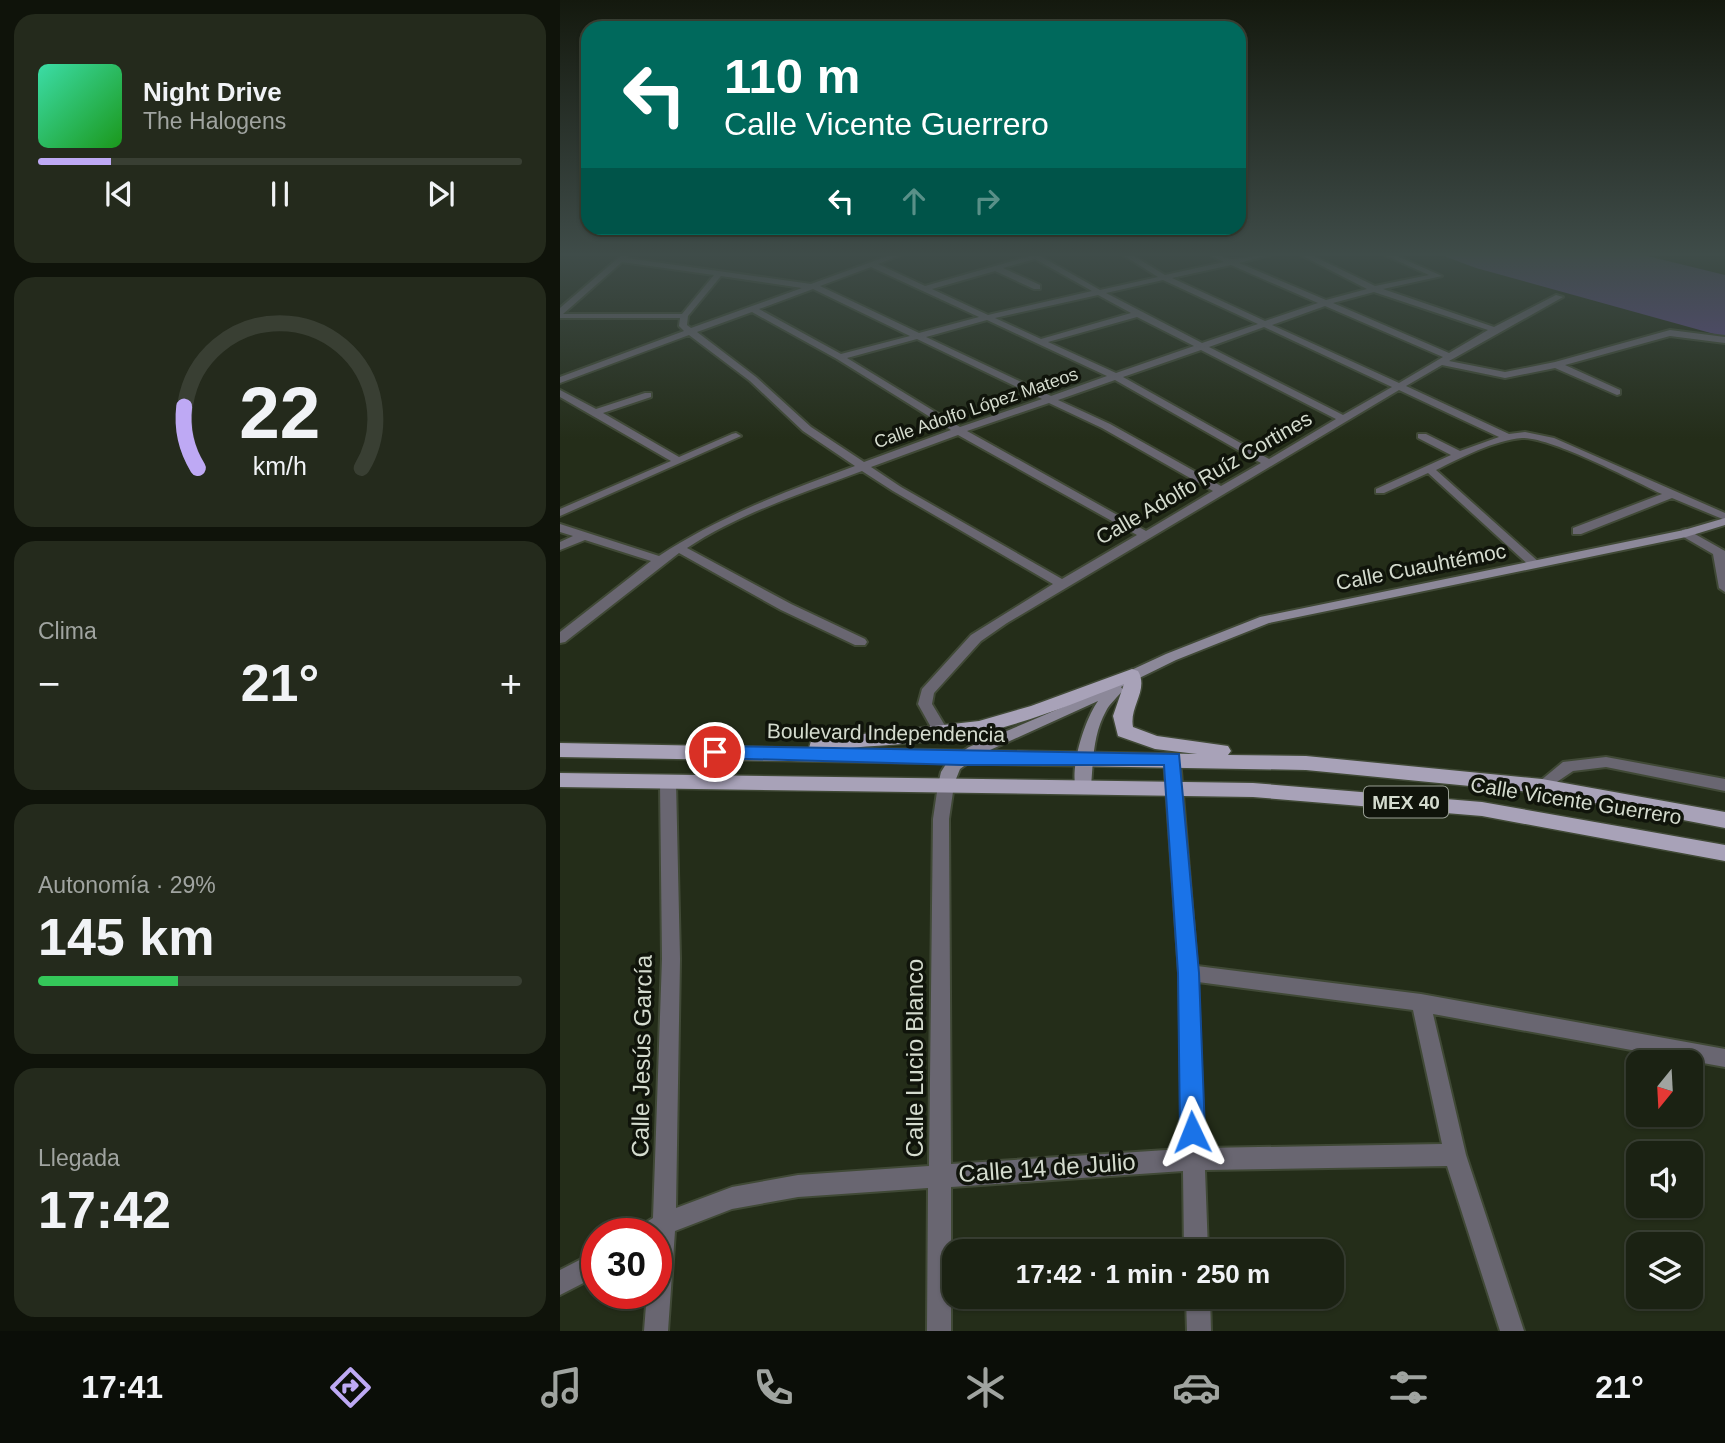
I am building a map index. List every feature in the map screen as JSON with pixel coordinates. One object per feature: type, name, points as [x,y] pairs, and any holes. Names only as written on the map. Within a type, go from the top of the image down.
[{"type":"main road","points":[[792,754],[832,744],[942,734],[1027,714],[1132,675],[1135,682],[1122,718],[1125,731],[1147,740],[1213,749],[1255,761]]},
{"type":"main road","name":"Boulevard Independencia","points":[[560,750],[961,759],[1086,759]]},
{"type":"main road","name":"Calle Vicente Guerrero","points":[[1086,759],[1255,761],[1424,772],[1542,786],[1725,820]]},
{"type":"main road","name":"MEX 40","points":[[560,780],[1083,787]]},
{"type":"main road","name":"Calle Vicente Guerrero","points":[[1083,787],[1253,790],[1482,809],[1550,819],[1725,853]]},
{"type":"street","points":[[629,315],[684,316],[683,326],[753,379],[807,429],[988,544],[1060,583]]},
{"type":"street","points":[[560,380],[739,315]]},
{"type":"street","points":[[764,315],[840,357],[959,431],[1145,535]]},
{"type":"street","points":[[875,315],[1047,401],[1106,426],[1220,490]]},
{"type":"street","points":[[985,315],[1117,377],[1269,463]]},
{"type":"street","points":[[840,357],[997,315]]},
{"type":"street","points":[[1039,342],[1134,315]]},
{"type":"street","points":[[1140,315],[1343,419]]},
{"type":"street","points":[[1245,315],[1508,437]]},
{"type":"street","name":"Calle Adolfo López Mateos","points":[[560,639],[660,559],[770,501],[959,431],[1290,315]]},
{"type":"street","points":[[1352,315],[1446,360],[1505,375],[1556,365],[1672,332],[1725,340]]},
{"type":"street","points":[[1451,315],[1495,330]]},
{"type":"street","name":"Calle Adolfo Ruíz Cortines","points":[[942,734],[925,704],[931,686],[976,638],[1060,583],[1524,315]]},
{"type":"street","points":[[1556,365],[1617,392]]},
{"type":"street","points":[[560,370],[586,371]]},
{"type":"street","points":[[560,393],[679,461]]},
{"type":"street","points":[[594,413],[648,395]]},
{"type":"street","points":[[560,513],[736,436]]},
{"type":"street","points":[[1422,436],[1459,455]]},
{"type":"street","points":[[1380,491],[1459,455],[1508,437],[1534,436],[1550,440],[1674,493],[1725,519]]},
{"type":"street","points":[[1429,469],[1535,564]]},
{"type":"street","points":[[1577,531],[1674,493]]},
{"type":"street","name":"Calle Cuauhtémoc","points":[[961,759],[1080,705],[1132,675],[1265,620],[1686,533],[1725,519]]},
{"type":"street","points":[[560,528],[660,559]]},
{"type":"street","points":[[1686,533],[1722,555],[1725,588]]},
{"type":"street","points":[[560,546],[584,536]]},
{"type":"street","points":[[678,548],[786,607],[860,642]]},
{"type":"street","points":[[1083,787],[1087,735],[1097,711],[1132,675]]},
{"type":"street","points":[[946,785],[948,772],[961,759]]},
{"type":"street","points":[[1172,759],[1188,973],[1196,1239]]},
{"type":"street","points":[[1542,786],[1569,766],[1606,762],[1725,785]]},
{"type":"street","name":"Calle Jesús García","points":[[657,1218],[671,959],[668,782]]},
{"type":"street","name":"Calle Lucio Blanco","points":[[939,1331],[942,819],[946,785]]},
{"type":"street","points":[[1188,973],[1421,1003],[1725,1058]]},
{"type":"street","points":[[1421,1003],[1455,1155],[1512,1331]]},
{"type":"street","name":"Calle 14 de Julio","points":[[672,1222],[732,1198],[785,1189],[941,1174],[1193,1159],[1455,1155]]},
{"type":"street","points":[[560,1283],[581,1272]]},
{"type":"street","name":"Calle Jesús García","points":[[656,1309],[656,1331]]},
{"type":"street","points":[[1198,1309],[1199,1331]]},
{"type":"shaded area","points":[[1646,315],[1725,315],[1725,337]]},
{"type":"route","points":[[715,752],[961,759],[1172,759],[1188,973],[1192,1132]]}]
